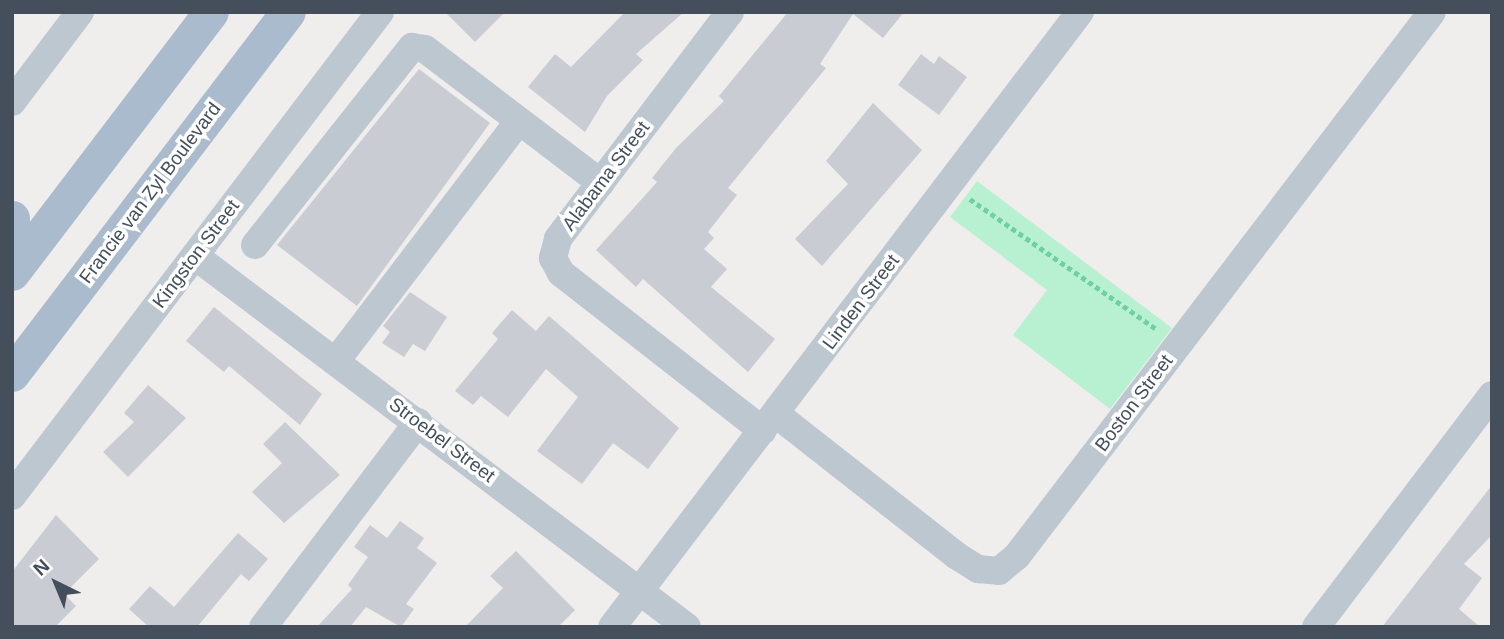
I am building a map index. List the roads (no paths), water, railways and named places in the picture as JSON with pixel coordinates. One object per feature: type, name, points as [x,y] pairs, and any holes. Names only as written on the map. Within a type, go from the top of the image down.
[{"type":"main road","points":[[12,273],[211,12]]},
{"type":"main road","name":"Francie van Zyl Boulevard","points":[[12,374],[288,12]]},
{"type":"main road","points":[[12,218],[12,260]]},
{"type":"street","points":[[12,102],[80,12]]},
{"type":"street","name":"Kingston Street","points":[[12,496],[380,12]]},
{"type":"street","name":"Alabama Street","points":[[730,12],[558,239],[552,258],[561,273],[770,423]]},
{"type":"street","name":"Linden Street","points":[[612,627],[770,423],[1080,12]]},
{"type":"street","name":"Boston Street","points":[[770,423],[957,556],[978,569],[999,570],[1017,556],[1432,12]]},
{"type":"street","points":[[255,245],[405,50],[425,49],[601,183]]},
{"type":"street","points":[[336,361],[519,121]]},
{"type":"street","name":"Stroebel Street","points":[[195,256],[687,627]]},
{"type":"street","points":[[1316,627],[1492,395]]},
{"type":"street","points":[[263,627],[418,422]]}]
